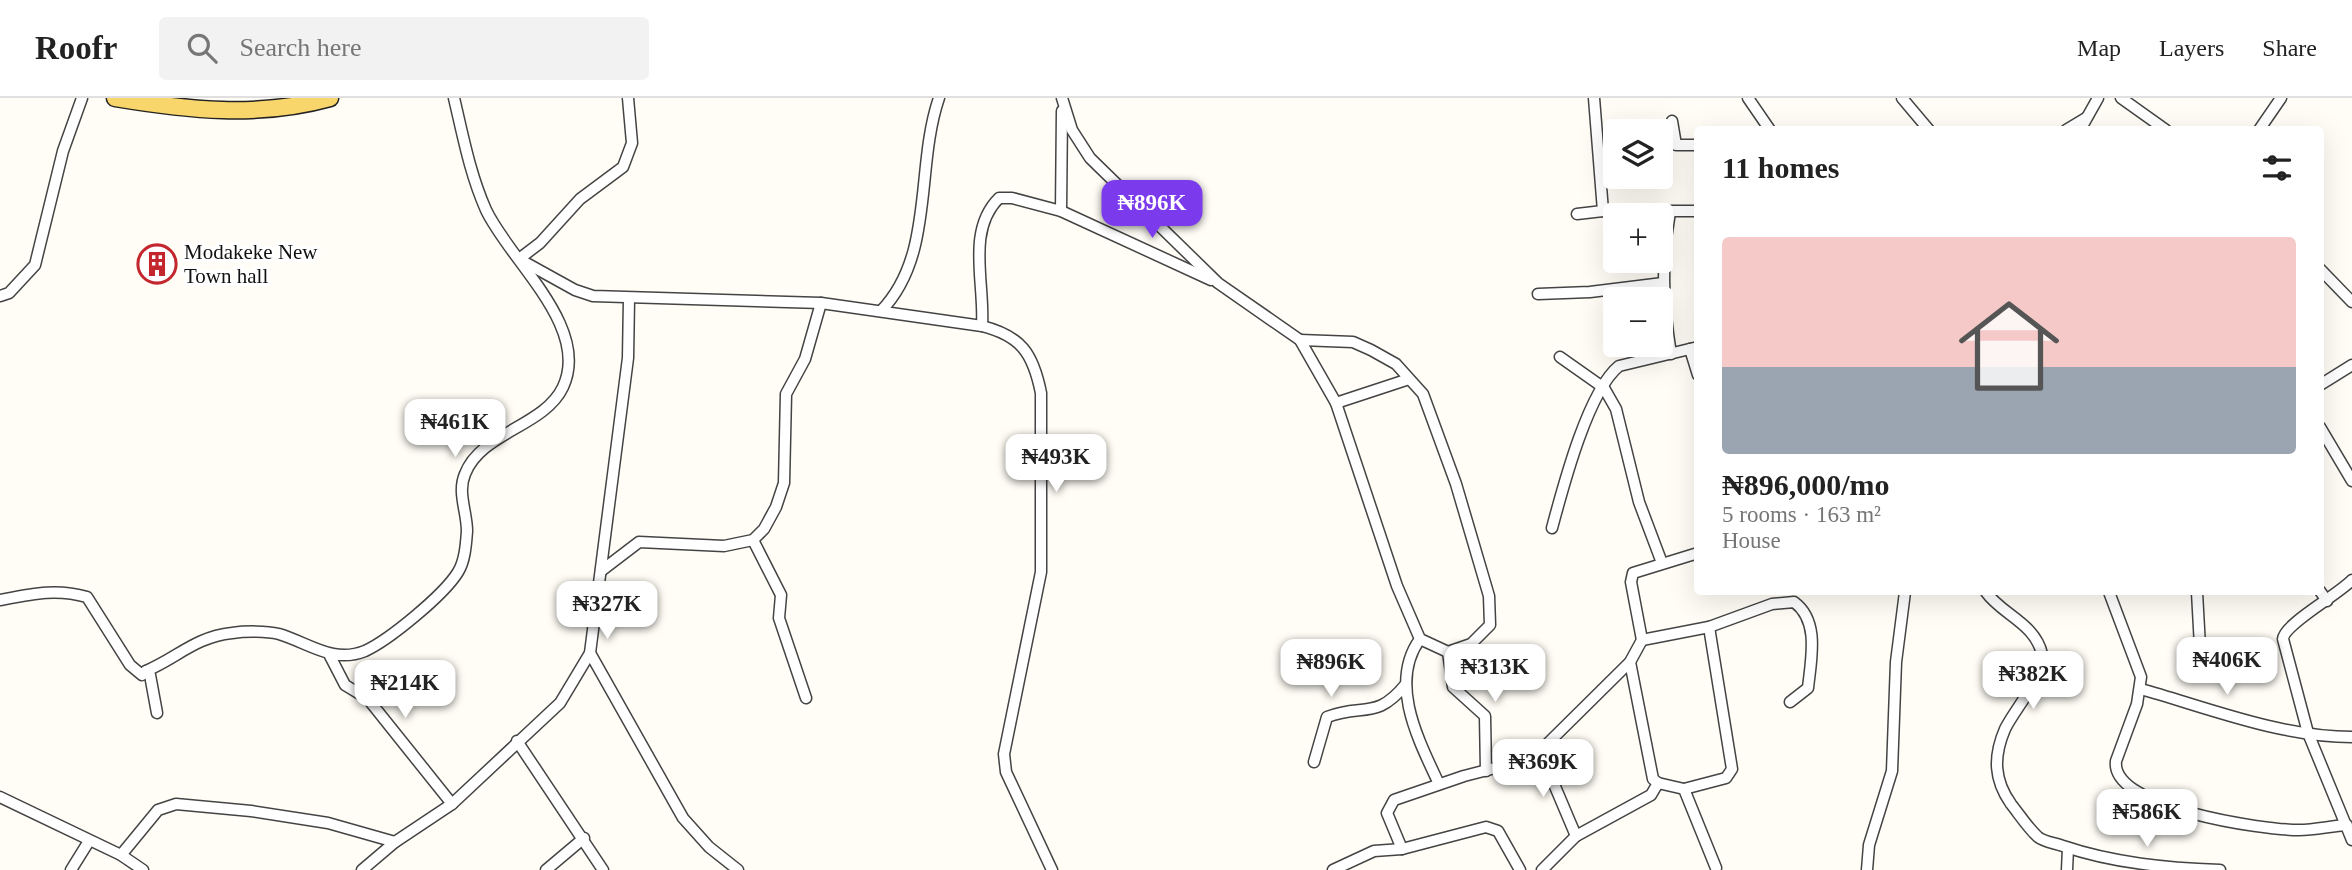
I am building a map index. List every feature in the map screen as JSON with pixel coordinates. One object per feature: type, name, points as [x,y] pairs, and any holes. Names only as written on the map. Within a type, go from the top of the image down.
[{"type":"main road","points":[[115,98],[216,111],[284,108],[330,98]]},
{"type":"street","points":[[0,296],[9,293],[35,265],[63,151],[82,98]]},
{"type":"street","points":[[0,600],[48,590],[67,591],[87,597],[130,665],[142,675],[201,639],[233,633],[276,634],[330,656],[363,652],[446,586],[457,572],[466,544],[461,489],[471,462],[490,445],[551,403],[562,389],[569,360],[563,328],[487,213],[470,170],[454,98]]},
{"type":"street","points":[[519,259],[540,243],[579,200],[623,167],[632,143],[628,98]]},
{"type":"street","points":[[881,311],[896,295],[911,267],[939,98]]},
{"type":"street","points":[[1577,214],[1603,211],[1594,98]]},
{"type":"street","points":[[1748,98],[1767,126]]},
{"type":"street","points":[[1902,98],[1926,126]]},
{"type":"street","points":[[2082,126],[2098,98]]},
{"type":"street","points":[[2121,98],[2160,126]]},
{"type":"street","points":[[2262,126],[2281,98]]},
{"type":"street","points":[[1061,211],[1062,100]]},
{"type":"street","points":[[1062,100],[1072,130],[1090,158],[1218,283],[1300,340],[1336,403],[1397,586],[1420,639],[1448,652],[1471,645],[1490,625],[1489,596],[1456,484],[1423,394],[1396,364],[1353,342],[1300,340]]},
{"type":"street","points":[[2073,126],[2086,118]]},
{"type":"street","points":[[1673,127],[1676,145],[1694,145]]},
{"type":"street","points":[[982,326],[984,294],[978,269],[981,224],[988,209],[999,198],[1013,198],[1061,211],[1218,283]]},
{"type":"street","points":[[1673,212],[1694,211]]},
{"type":"street","points":[[519,259],[575,290],[593,296],[821,303],[1008,332],[1027,351],[1037,372],[1041,393],[1041,572],[1004,754],[1006,772],[1052,870]]},
{"type":"street","points":[[1663,287],[1664,273]]},
{"type":"street","points":[[2324,273],[2352,302]]},
{"type":"street","points":[[1538,294],[1590,292],[1663,283]]},
{"type":"street","points":[[362,870],[395,842],[453,804],[560,703],[590,653],[628,358],[629,299]]},
{"type":"street","points":[[601,571],[639,541],[724,546],[753,540],[776,507],[784,483],[786,394],[808,352],[821,303]]},
{"type":"street","points":[[1673,354],[1694,348]]},
{"type":"street","points":[[1560,357],[1604,388],[1616,409],[1639,502],[1661,563]]},
{"type":"street","points":[[1552,527],[1580,437],[1610,373],[1619,366],[1662,357]]},
{"type":"street","points":[[2324,382],[2352,365]]},
{"type":"street","points":[[1336,403],[1409,379]]},
{"type":"street","points":[[2324,434],[2352,481]]},
{"type":"street","points":[[753,540],[781,596],[779,618],[806,698]]},
{"type":"street","points":[[1402,849],[1387,813],[1389,805],[1439,785],[1526,760],[1540,751],[1630,662],[1642,640],[1633,573],[1694,553]]},
{"type":"street","points":[[2352,580],[2283,633],[2308,733],[2352,840]]},
{"type":"street","points":[[1867,870],[1869,845],[1892,771],[1896,662],[1905,595]]},
{"type":"street","points":[[1988,595],[1996,606],[2013,614],[2033,636],[2042,654],[2041,668],[2005,731],[1995,768],[2000,788],[2039,838],[2088,856],[2173,870],[2220,870]]},
{"type":"street","points":[[2110,595],[2137,659],[2141,689],[2115,771],[2119,779],[2136,793],[2162,805],[2256,826],[2300,830],[2347,825]]},
{"type":"street","points":[[2197,595],[2200,648]]},
{"type":"street","points":[[2323,595],[2328,601]]},
{"type":"street","points":[[1642,640],[1709,627],[1772,604],[1794,601],[1805,610],[1811,628],[1808,688],[1790,702]]},
{"type":"street","points":[[1630,662],[1653,779],[1658,783],[1684,789],[1726,778],[1732,769],[1709,627]]},
{"type":"street","points":[[1420,639],[1409,654],[1406,684],[1413,727],[1439,785]]},
{"type":"street","points":[[1448,652],[1453,688],[1485,716],[1486,771]]},
{"type":"street","points":[[590,653],[683,818],[709,847],[738,870]]},
{"type":"street","points":[[330,656],[345,685],[368,699],[453,804]]},
{"type":"street","points":[[146,671],[150,675],[157,713]]},
{"type":"street","points":[[1314,762],[1327,717],[1340,712],[1363,712],[1385,705],[1406,684]]},
{"type":"street","points":[[2141,689],[2308,733],[2352,737]]},
{"type":"street","points":[[2314,746],[2329,737]]},
{"type":"street","points":[[517,741],[603,870]]},
{"type":"street","points":[[1540,751],[1576,836]]},
{"type":"street","points":[[1542,870],[1576,836],[1651,795],[1658,783]]},
{"type":"street","points":[[1684,789],[1716,868]]},
{"type":"street","points":[[0,797],[121,855],[143,870]]},
{"type":"street","points":[[121,855],[158,810],[176,804],[251,811],[328,823],[395,842]]},
{"type":"street","points":[[1333,870],[1374,851],[1402,849],[1492,827],[1498,831],[1520,870]]},
{"type":"street","points":[[546,870],[584,838]]},
{"type":"street","points":[[71,870],[89,841]]},
{"type":"street","points":[[2067,870],[2068,848]]},
{"type":"place","name":"Modakeke New Town hall","points":[[157,264]]}]
